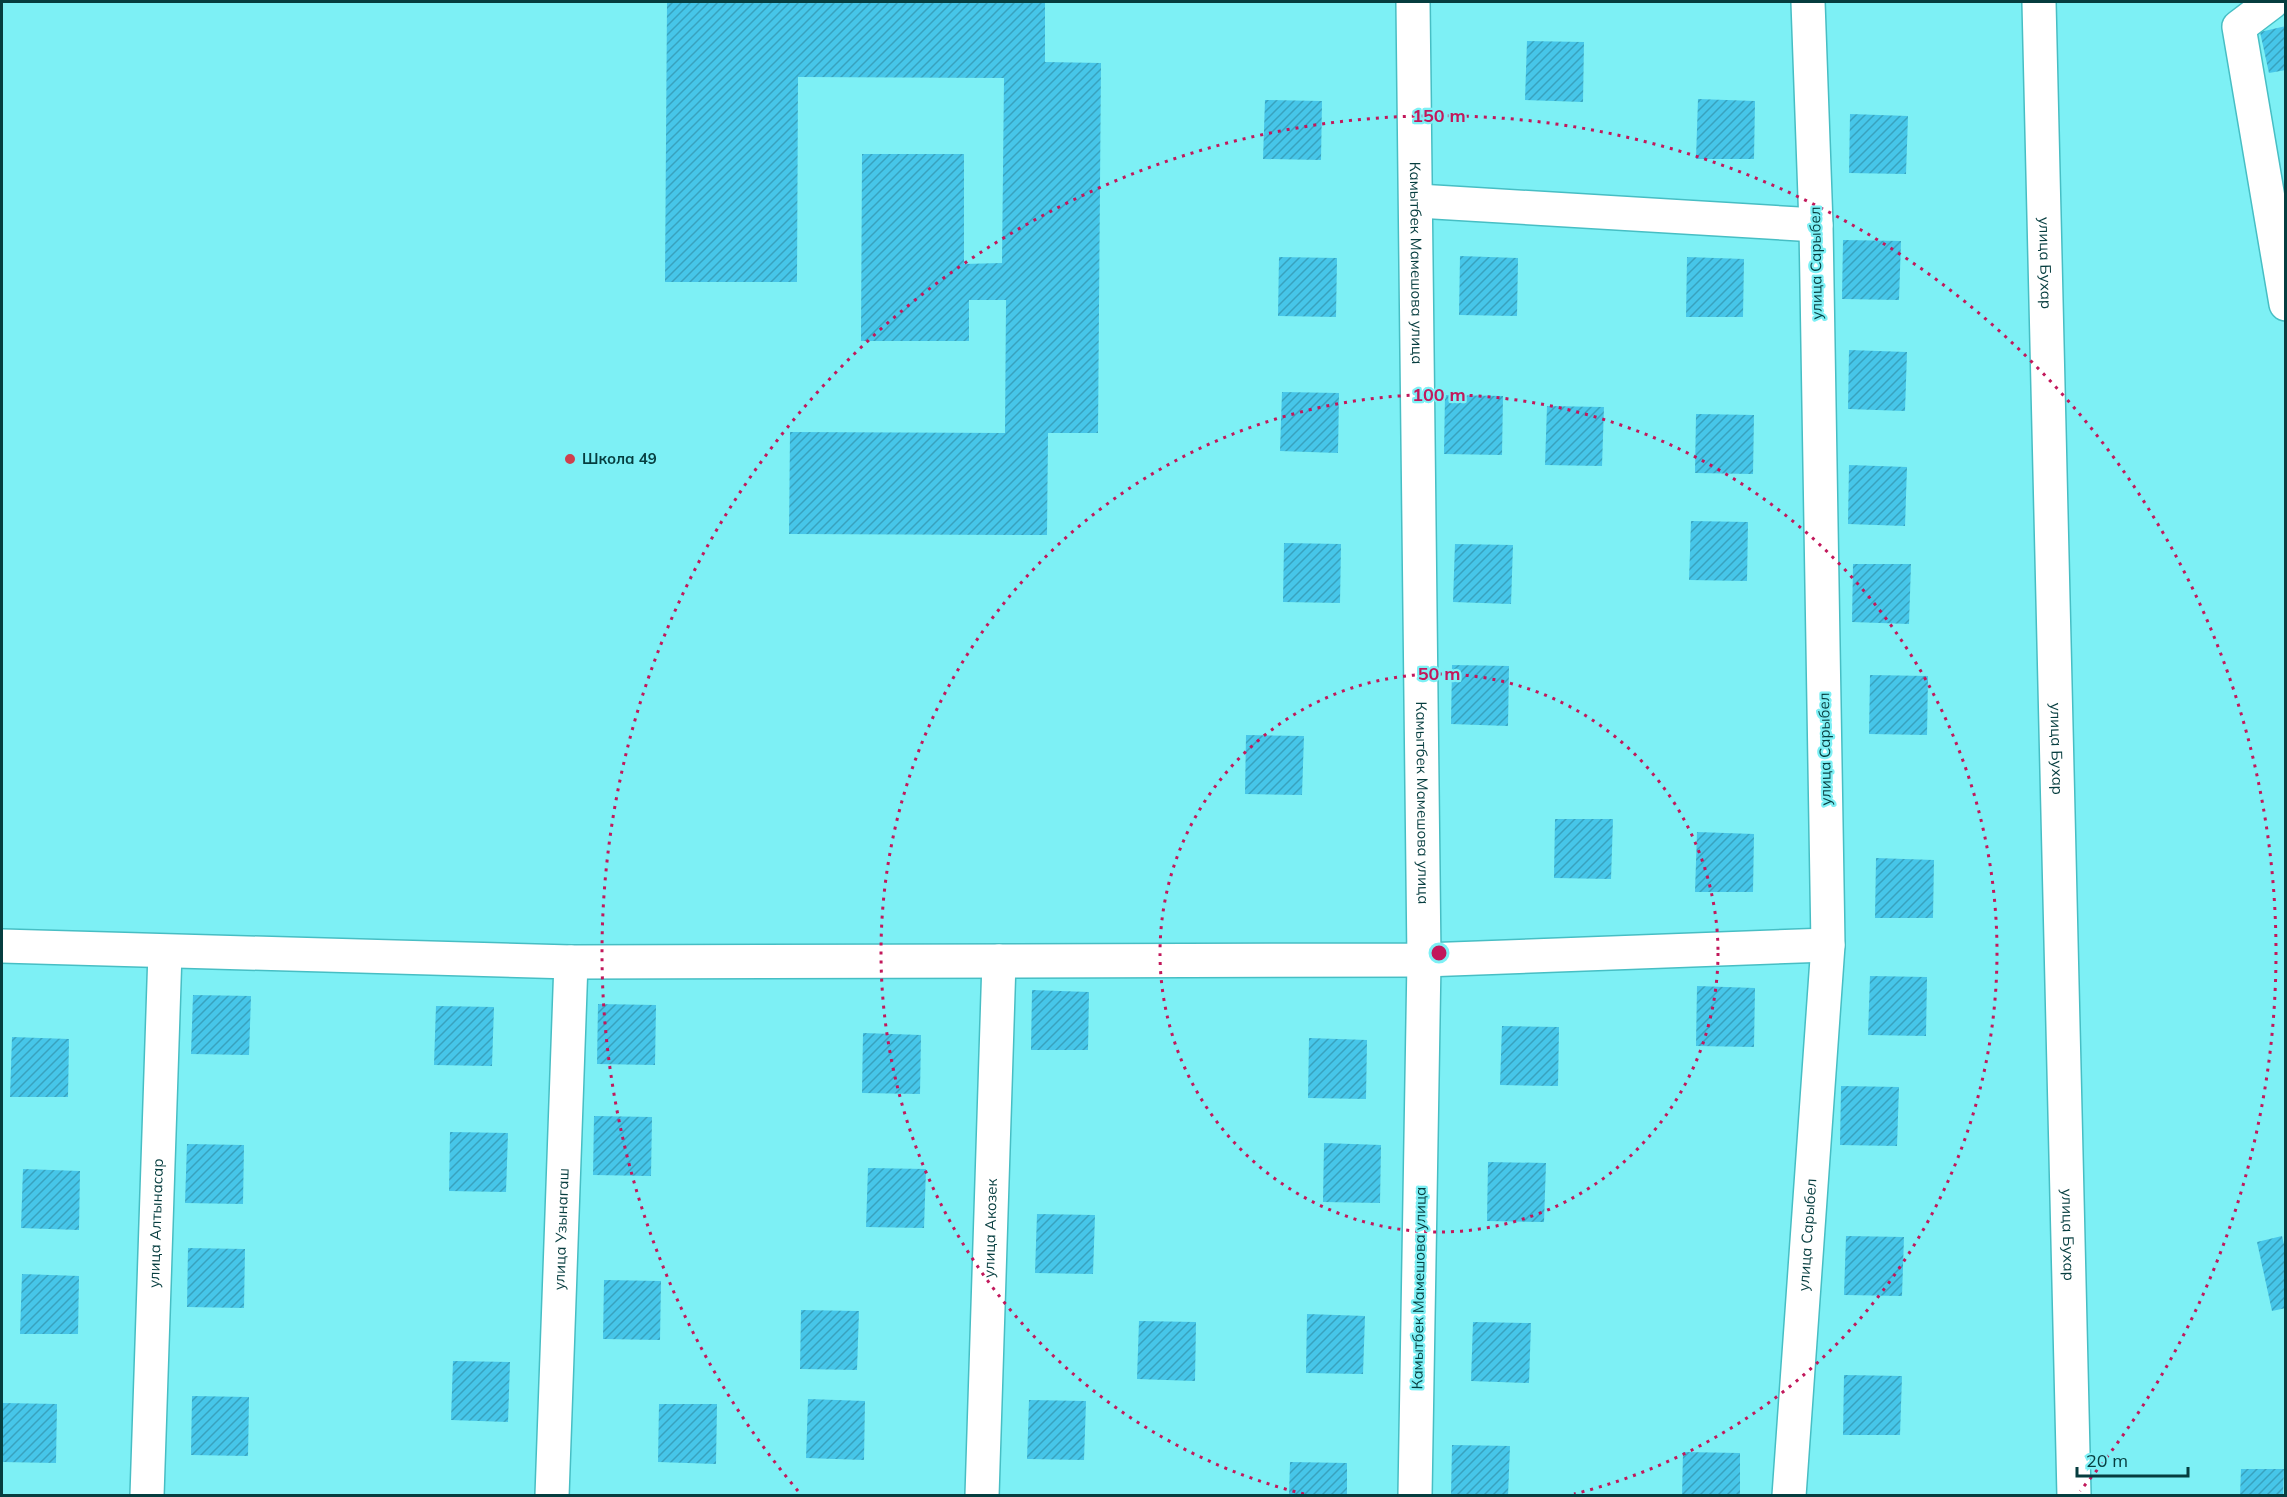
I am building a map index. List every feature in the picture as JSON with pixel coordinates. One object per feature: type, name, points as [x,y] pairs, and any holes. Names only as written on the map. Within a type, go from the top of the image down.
[{"type":"street","name":"Камытбек Мамешова улица","points":[[1413,2],[1418,201],[1424,960],[1415,1496]]},
{"type":"street","name":"улица Сарыбел","points":[[1789,1496],[1828,945],[1816,225],[1808,2]]},
{"type":"street","name":"улица Бухар","points":[[2038,2],[2074,1496]]},
{"type":"street","points":[[2272,2],[2239,27],[2286,304]]},
{"type":"street","points":[[1418,201],[1816,225]]},
{"type":"street","points":[[2,946],[571,962],[1424,960],[1828,945]]},
{"type":"street","name":"улица Алтынасар","points":[[147,1496],[165,952]]},
{"type":"street","name":"улица Акозек","points":[[981,1496],[999,961]]},
{"type":"street","name":"улица Узынагаш","points":[[552,1496],[571,962]]},
{"type":"building","points":[[667,2],[1045,2],[1045,62],[1101,63],[1098,433],[1048,433],[1047,535],[789,534],[790,432],[1005,433],[1006,300],[969,300],[969,341],[861,341],[862,154],[964,154],[964,264],[1002,263],[1004,78],[798,77],[797,282],[665,282]]},
{"type":"building","points":[[2286,26],[2286,70],[2269,73],[2260,32]]},
{"type":"building","points":[[1527,41],[1584,42],[1583,102],[1525,100]]},
{"type":"building","points":[[1698,99],[1755,101],[1754,159],[1696,159]]},
{"type":"building","points":[[1265,100],[1322,101],[1321,160],[1263,159]]},
{"type":"building","points":[[1850,114],[1908,116],[1906,174],[1849,173]]},
{"type":"building","points":[[1843,240],[1901,241],[1899,300],[1842,299]]},
{"type":"building","points":[[1460,256],[1518,258],[1517,316],[1459,315]]},
{"type":"building","points":[[1279,257],[1337,258],[1336,317],[1278,316]]},
{"type":"building","points":[[1687,257],[1744,259],[1743,317],[1686,317]]},
{"type":"building","points":[[1849,350],[1907,352],[1905,411],[1848,409]]},
{"type":"building","points":[[1282,392],[1339,393],[1338,453],[1280,451]]},
{"type":"building","points":[[1445,395],[1503,396],[1502,455],[1444,454]]},
{"type":"building","points":[[1547,406],[1604,407],[1602,466],[1545,465]]},
{"type":"building","points":[[1696,414],[1754,415],[1753,474],[1695,473]]},
{"type":"building","points":[[1849,465],[1907,467],[1905,526],[1848,524]]},
{"type":"building","points":[[1691,521],[1748,522],[1747,581],[1689,580]]},
{"type":"building","points":[[1284,543],[1341,544],[1340,603],[1283,602]]},
{"type":"building","points":[[1455,544],[1513,545],[1511,604],[1453,602]]},
{"type":"building","points":[[1853,564],[1911,564],[1909,624],[1852,622]]},
{"type":"building","points":[[1452,665],[1509,666],[1508,726],[1451,724]]},
{"type":"building","points":[[1870,675],[1928,676],[1927,735],[1869,734]]},
{"type":"building","points":[[1246,735],[1304,736],[1302,795],[1245,794]]},
{"type":"building","points":[[1555,819],[1613,819],[1611,879],[1554,878]]},
{"type":"building","points":[[1697,832],[1754,834],[1753,892],[1695,892]]},
{"type":"building","points":[[1876,858],[1934,860],[1933,918],[1875,918]]},
{"type":"building","points":[[1870,976],[1927,977],[1926,1036],[1868,1035]]},
{"type":"building","points":[[1697,986],[1755,988],[1754,1047],[1696,1046]]},
{"type":"building","points":[[1032,990],[1089,992],[1088,1050],[1031,1050]]},
{"type":"building","points":[[193,995],[251,996],[249,1055],[191,1054]]},
{"type":"building","points":[[598,1004],[656,1005],[655,1065],[597,1064]]},
{"type":"building","points":[[436,1006],[494,1007],[492,1066],[434,1065]]},
{"type":"building","points":[[1502,1026],[1559,1027],[1558,1086],[1500,1085]]},
{"type":"building","points":[[863,1033],[921,1035],[920,1094],[862,1093]]},
{"type":"building","points":[[12,1037],[69,1039],[68,1097],[10,1097]]},
{"type":"building","points":[[1309,1038],[1367,1040],[1366,1099],[1308,1098]]},
{"type":"building","points":[[1841,1086],[1899,1087],[1897,1146],[1840,1145]]},
{"type":"building","points":[[594,1116],[652,1117],[651,1176],[593,1175]]},
{"type":"building","points":[[450,1132],[508,1133],[506,1192],[449,1191]]},
{"type":"building","points":[[1324,1143],[1381,1145],[1380,1203],[1323,1202]]},
{"type":"building","points":[[187,1144],[244,1145],[243,1204],[185,1203]]},
{"type":"building","points":[[1488,1162],[1546,1163],[1544,1222],[1487,1221]]},
{"type":"building","points":[[868,1168],[926,1169],[924,1228],[866,1227]]},
{"type":"building","points":[[23,1169],[80,1171],[79,1230],[21,1228]]},
{"type":"building","points":[[1037,1214],[1095,1215],[1093,1274],[1035,1273]]},
{"type":"building","points":[[1846,1236],[1904,1237],[1902,1296],[1844,1295]]},
{"type":"building","points":[[2282,1236],[2286,1253],[2286,1308],[2272,1311],[2257,1242]]},
{"type":"building","points":[[188,1248],[245,1249],[244,1308],[187,1307]]},
{"type":"building","points":[[22,1274],[79,1276],[78,1334],[20,1334]]},
{"type":"building","points":[[604,1280],[661,1281],[660,1340],[603,1339]]},
{"type":"building","points":[[801,1310],[859,1311],[857,1370],[800,1369]]},
{"type":"building","points":[[1307,1314],[1365,1316],[1363,1374],[1306,1373]]},
{"type":"building","points":[[1139,1321],[1196,1322],[1195,1381],[1137,1379]]},
{"type":"building","points":[[1473,1322],[1531,1323],[1529,1383],[1471,1381]]},
{"type":"building","points":[[453,1361],[510,1362],[508,1422],[451,1420]]},
{"type":"building","points":[[1844,1375],[1902,1376],[1900,1435],[1843,1435]]},
{"type":"building","points":[[192,1396],[249,1397],[248,1456],[191,1455]]},
{"type":"building","points":[[808,1399],[865,1401],[864,1460],[806,1458]]},
{"type":"building","points":[[1029,1400],[1086,1401],[1084,1460],[1027,1459]]},
{"type":"building","points":[[2,1403],[57,1404],[56,1463],[2,1462]]},
{"type":"building","points":[[659,1404],[717,1404],[716,1464],[658,1462]]},
{"type":"building","points":[[1452,1445],[1510,1446],[1508,1496],[1451,1496]]},
{"type":"building","points":[[1683,1452],[1740,1453],[1740,1496],[1682,1496]]},
{"type":"building","points":[[1290,1462],[1347,1463],[1347,1496],[1289,1496]]},
{"type":"building","points":[[2241,1469],[2284,1469],[2283,1496],[2240,1496]]},
{"type":"place","name":"Школа 49","points":[[570,459]]}]
